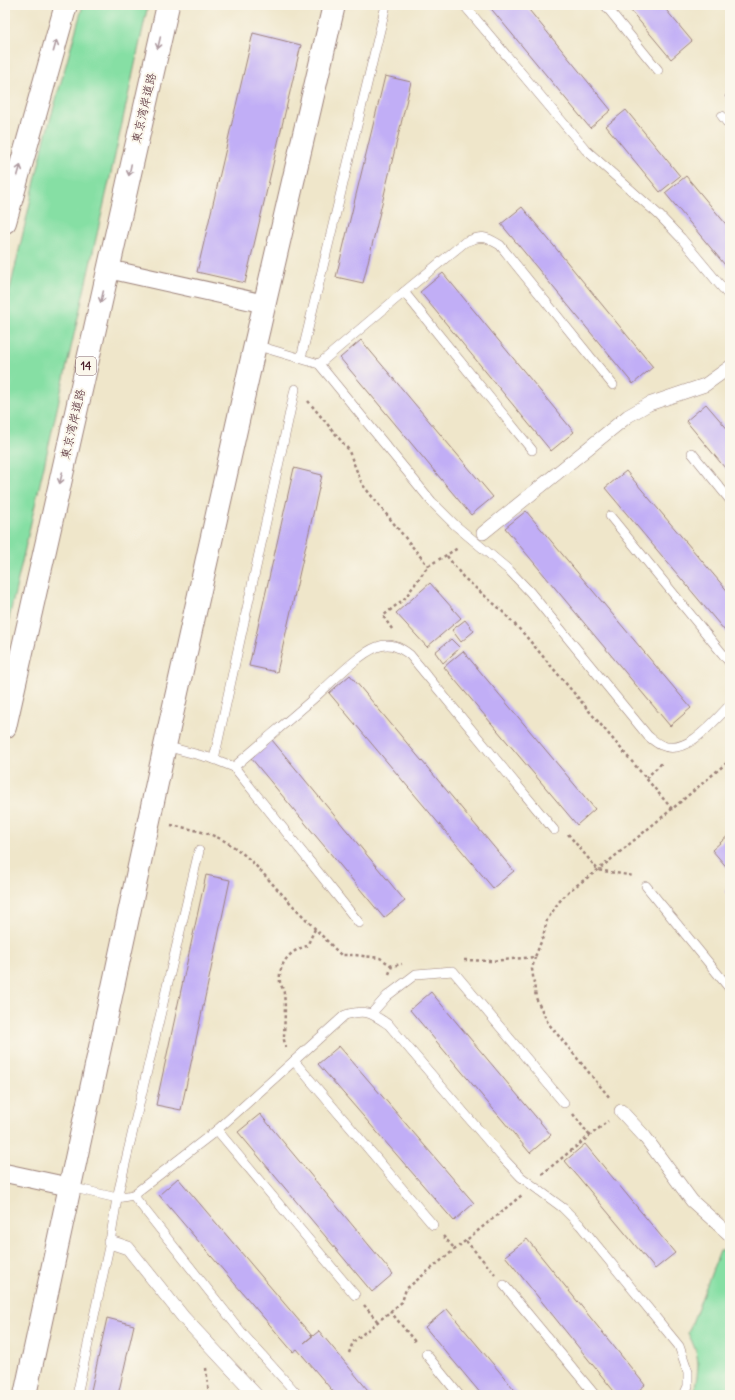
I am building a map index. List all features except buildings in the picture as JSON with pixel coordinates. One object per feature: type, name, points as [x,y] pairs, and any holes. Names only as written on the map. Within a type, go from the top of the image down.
[{"type":"main road","points":[[5,222],[66,5]]},
{"type":"main road","name":"東京湾岸道路","points":[[5,727],[168,5]]},
{"type":"main road","points":[[25,1395],[165,746],[255,345],[334,5]]},
{"type":"street","points":[[108,269],[265,304]]},
{"type":"street","points":[[483,533],[628,416],[649,404],[705,385],[730,367]]},
{"type":"street","points":[[621,1110],[645,1137],[692,1200],[730,1235]]},
{"type":"street","points":[[5,1173],[70,1187]]},
{"type":"street","points":[[110,1242],[128,1248],[184,1318],[256,1395]]},
{"type":"lane","points":[[301,358],[386,5]]},
{"type":"lane","points":[[464,5],[586,150],[659,215],[681,238],[730,297]]},
{"type":"lane","points":[[605,5],[658,70]]},
{"type":"lane","points":[[722,116],[730,126]]},
{"type":"lane","points":[[319,364],[465,242],[477,237],[488,237],[500,245],[613,385]]},
{"type":"lane","points":[[404,292],[532,450]]},
{"type":"lane","points":[[255,345],[319,364],[432,502],[455,525],[510,571],[530,592],[648,736],[662,746],[678,747],[694,740],[730,705]]},
{"type":"lane","points":[[214,758],[295,389]]},
{"type":"lane","points":[[692,453],[730,500]]},
{"type":"lane","points":[[610,516],[730,663]]},
{"type":"lane","points":[[234,767],[313,700],[359,658],[376,647],[390,645],[401,648],[410,655],[554,830]]},
{"type":"lane","points":[[165,746],[214,758],[234,767],[359,923]]},
{"type":"lane","points":[[77,1395],[110,1242],[117,1198],[198,851]]},
{"type":"lane","points":[[646,886],[730,989]]},
{"type":"lane","points":[[372,1013],[387,996],[416,974],[453,971],[564,1103]]},
{"type":"lane","points":[[70,1187],[117,1198],[134,1195],[217,1130],[345,1015],[358,1012],[372,1013],[389,1026],[501,1156],[521,1177],[563,1208],[580,1225],[679,1346],[688,1372],[688,1386],[684,1395]]},
{"type":"lane","points":[[294,1061],[433,1225]]},
{"type":"lane","points":[[217,1130],[356,1295]]},
{"type":"lane","points":[[134,1195],[243,1334],[298,1395]]},
{"type":"lane","points":[[504,1285],[595,1395]]},
{"type":"lane","points":[[426,1354],[459,1395]]},
{"type":"path","points":[[304,396],[348,449],[362,484],[428,566]]},
{"type":"path","points":[[390,645],[392,629],[382,616],[405,598],[428,566],[464,544]]},
{"type":"path","points":[[446,556],[463,577],[499,608],[524,634],[672,809]]},
{"type":"path","points":[[646,778],[667,758]]},
{"type":"path","points":[[540,1176],[621,1110],[548,1023],[536,998],[532,969],[547,920],[558,903],[569,891],[598,870],[730,760]]},
{"type":"path","points":[[165,824],[190,828],[217,837],[248,857],[341,955],[380,958],[392,966],[407,963]]},
{"type":"path","points":[[554,830],[560,825],[598,870],[642,878],[646,886]]},
{"type":"path","points":[[294,1061],[286,1049],[284,1040],[284,993],[280,982],[280,970],[292,952],[307,946],[315,929]]},
{"type":"path","points":[[461,960],[491,962],[535,957]]},
{"type":"path","points":[[387,978],[392,966]]},
{"type":"path","points":[[564,1103],[590,1136]]},
{"type":"path","points":[[349,1353],[354,1342],[402,1302],[406,1289],[522,1194]]},
{"type":"path","points":[[466,1241],[504,1285]]},
{"type":"path","points":[[356,1295],[378,1322]]},
{"type":"path","points":[[390,1311],[426,1354]]},
{"type":"green space","points":[[83,5],[148,5],[5,636],[5,311],[45,138]]},
{"type":"green space","points":[[730,1250],[730,1395],[702,1395],[695,1387],[698,1371],[698,1359],[688,1333],[720,1251]]}]
